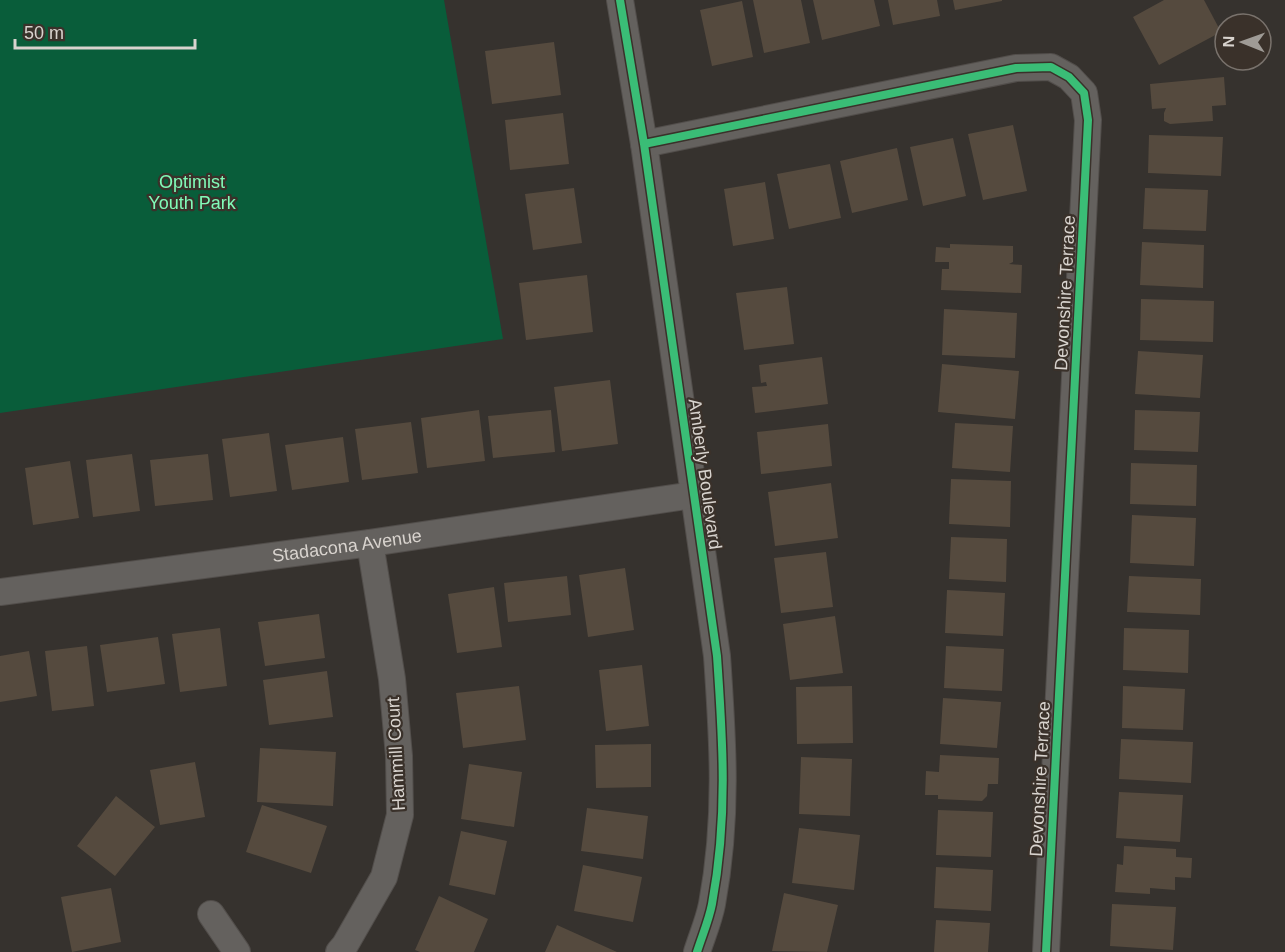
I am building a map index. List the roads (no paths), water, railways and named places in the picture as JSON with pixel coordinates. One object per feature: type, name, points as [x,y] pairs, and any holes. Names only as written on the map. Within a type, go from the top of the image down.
[{"type":"street","name":"Amberly Boulevard","points":[[620,0],[644,144],[717,656],[723,740],[723,815],[711,905],[697,952]]},
{"type":"street","name":"Devonshire Terrace","points":[[644,144],[1017,68],[1051,67],[1069,77],[1084,93],[1089,120],[1046,952]]},
{"type":"street","name":"Stadacona Avenue","points":[[0,592],[370,543],[693,495]]},
{"type":"street","name":"Hammill Court","points":[[339,952],[384,877],[400,815],[399,756],[392,679],[370,543]]},
{"type":"street","points":[[211,914],[237,952]]},
{"type":"park label","name":"Optimist Youth Park","points":[[192,192]]}]
